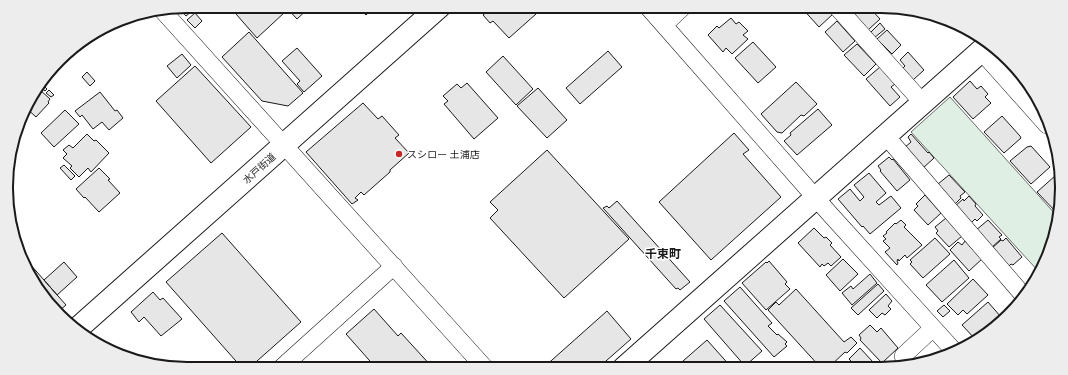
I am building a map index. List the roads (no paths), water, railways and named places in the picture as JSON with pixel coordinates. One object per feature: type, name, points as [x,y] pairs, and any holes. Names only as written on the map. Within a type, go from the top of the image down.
[{"type":"main road","name":"水戸街道","points":[[81,326],[432,13]]},
{"type":"main road","points":[[631,362],[922,102],[985,48]]},
{"type":"street","points":[[653,13],[815,197],[951,347]]},
{"type":"street","points":[[664,25],[677,13]]},
{"type":"street","points":[[842,13],[922,102]]},
{"type":"street","points":[[166,14],[480,362]]},
{"type":"street","points":[[988,50],[1039,115]]},
{"type":"street","points":[[885,135],[1020,292]]},
{"type":"street","points":[[288,362],[394,266]]},
{"type":"street","points":[[903,356],[933,328]]},
{"type":"place","name":"スシロー 土浦店","points":[[399,154]]},
{"type":"district","name":"千束町","points":[[663,253]]}]
